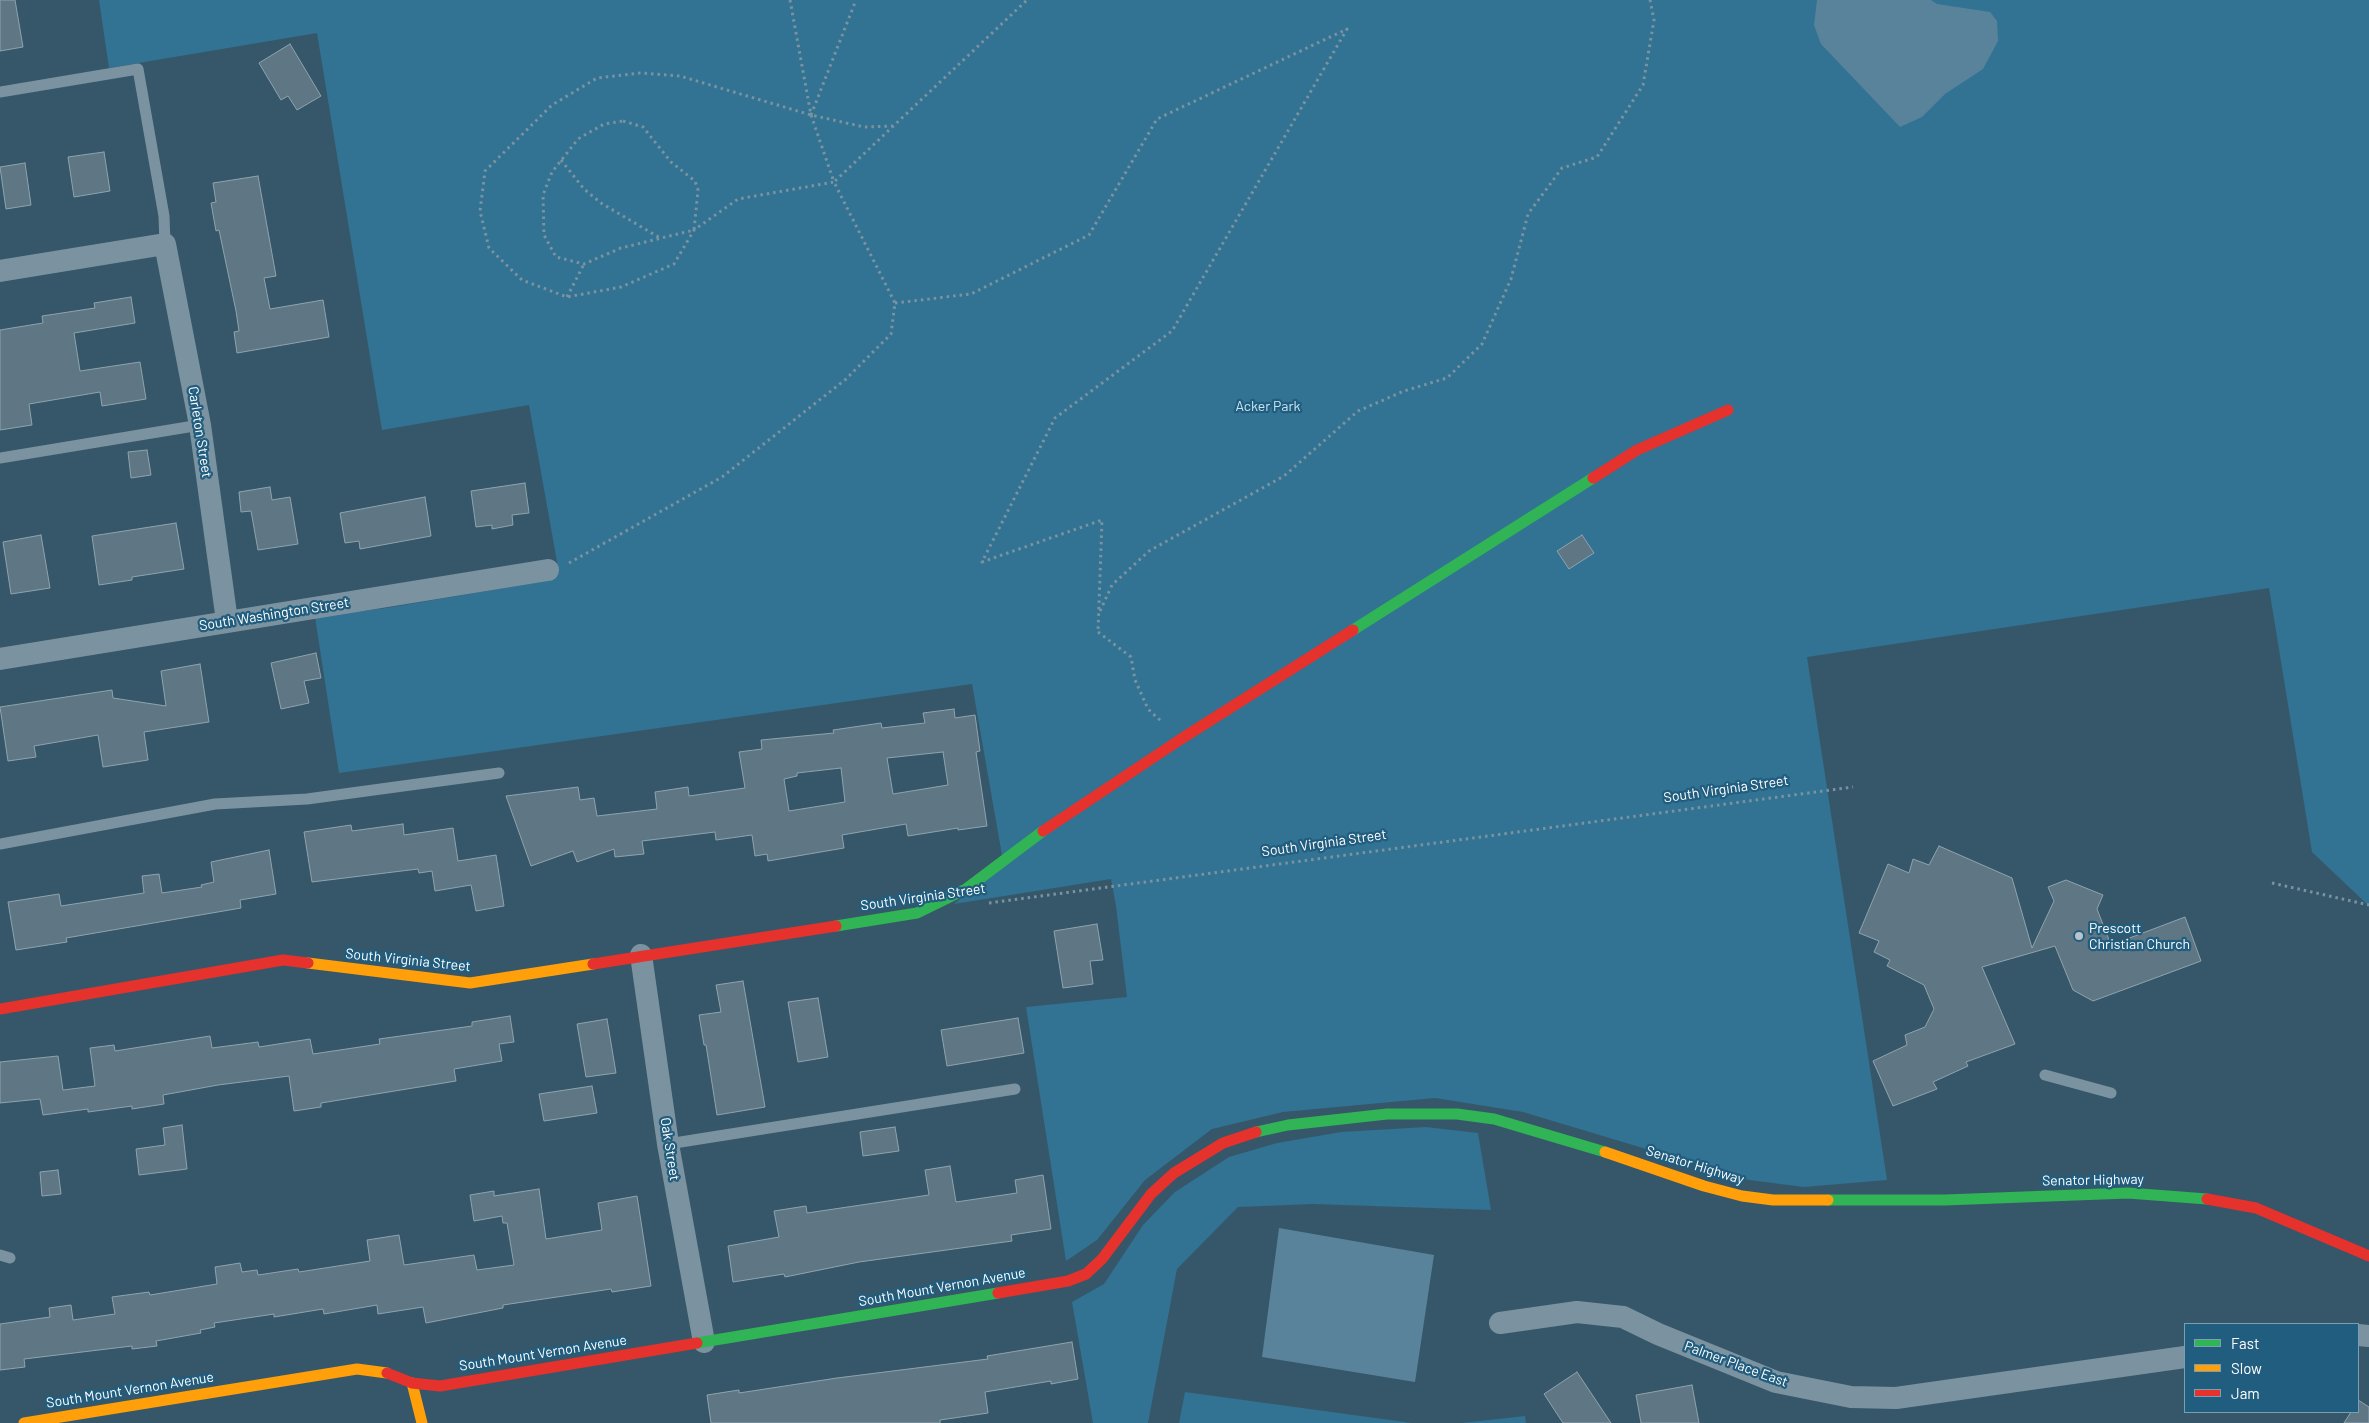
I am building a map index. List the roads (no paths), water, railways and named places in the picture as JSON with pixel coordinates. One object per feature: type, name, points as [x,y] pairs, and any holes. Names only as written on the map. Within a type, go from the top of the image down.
[{"type":"street","points":[[0,271],[165,244]]},
{"type":"street","name":"Carleton Street","points":[[165,244],[200,425],[227,621]]},
{"type":"street","name":"South Virginia Street","points":[[0,1009],[283,960],[470,983],[917,913],[966,888],[1049,827],[1181,740],[1637,450],[1728,410]]},
{"type":"street","name":"South Washington Street","points":[[0,659],[548,570]]},
{"type":"street","name":"Oak Street","points":[[641,955],[668,1144],[704,1342]]},
{"type":"street","name":"Senator Highway","points":[[1068,1281],[1086,1274],[1102,1259],[1152,1194],[1174,1173],[1223,1143],[1256,1132],[1288,1125],[1388,1114],[1421,1113],[1494,1118],[1742,1196],[1803,1202],[1944,1200],[2128,1193],[2198,1197],[2256,1208],[2369,1256]]},
{"type":"street","name":"South Mount Vernon Avenue","points":[[24,1423],[358,1369],[392,1374],[412,1383],[440,1386],[1068,1281]]},
{"type":"street","name":"Palmer Place East","points":[[1500,1323],[1576,1312],[1623,1318],[1776,1382],[1851,1397],[1896,1398],[2184,1357]]},
{"type":"street","points":[[412,1383],[422,1423]]},
{"type":"lane","points":[[0,92],[138,69],[164,216],[165,244]]},
{"type":"lane","points":[[0,458],[200,425]]},
{"type":"lane","points":[[0,844],[214,804],[306,799],[499,773]]},
{"type":"lane","points":[[2045,1074],[2111,1092]]},
{"type":"lane","points":[[668,1144],[1015,1090]]},
{"type":"place","name":"Prescott Christian Church","points":[[2079,936]]},
{"type":"park label","name":"Acker Park","points":[[1268,406]]}]
